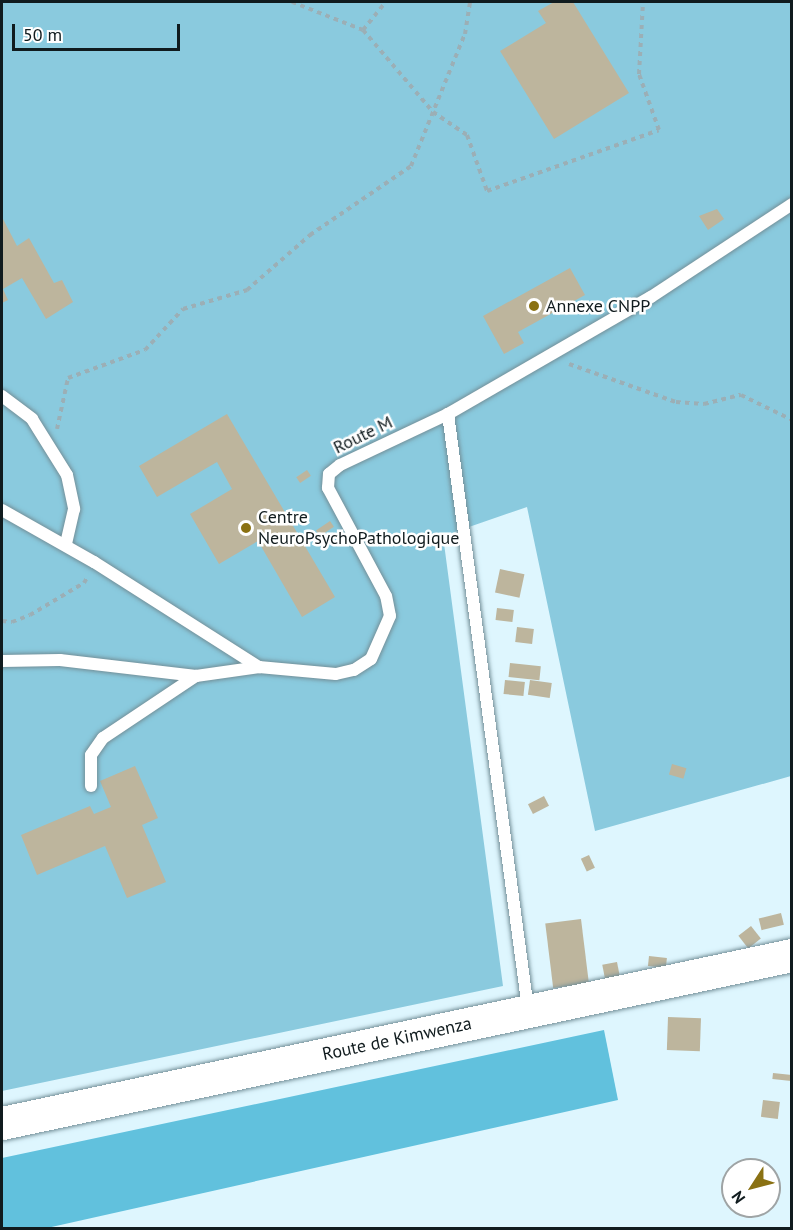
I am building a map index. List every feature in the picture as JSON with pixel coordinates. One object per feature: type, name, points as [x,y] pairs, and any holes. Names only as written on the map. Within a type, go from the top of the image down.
[{"type":"street","name":"Route de Kimwenza","points":[[2,1123],[792,955]]},
{"type":"lane","name":"Route M","points":[[90,786],[91,755],[104,738],[196,676],[259,667],[336,674],[354,670],[371,659],[390,616],[386,596],[328,488],[330,474],[340,465],[448,414],[651,297],[792,204]]},
{"type":"lane","points":[[2,396],[32,419],[53,447],[73,497],[66,545]]},
{"type":"lane","points":[[448,414],[528,1011]]},
{"type":"lane","points":[[2,510],[94,562],[259,667]]},
{"type":"lane","points":[[2,661],[60,660],[196,676]]},
{"type":"path","points":[[292,2],[363,30],[433,112],[467,135],[487,191],[659,130],[639,74],[643,2]]},
{"type":"path","points":[[363,30],[386,2]]},
{"type":"path","points":[[53,447],[68,378],[146,350],[183,309],[247,290],[310,235],[411,166],[465,34],[470,2]]},
{"type":"path","points":[[547,357],[676,402],[704,404],[741,395],[792,420]]},
{"type":"path","points":[[2,621],[12,622],[30,615],[84,584],[94,562]]},
{"type":"shaded area","points":[[2,2],[791,2],[791,776],[595,831],[527,507],[443,536],[503,986],[2,1091]]},
{"type":"shaded area","points":[[604,1030],[618,1100],[47,1228],[2,1228],[2,1158]]},
{"type":"building","points":[[554,2],[573,2],[629,93],[554,139],[500,51],[546,23],[538,11]]},
{"type":"building","points":[[717,209],[724,219],[708,230],[699,216]]},
{"type":"building","points":[[2,217],[17,246],[29,238],[54,283],[62,280],[73,302],[46,319],[22,278],[3,289],[8,300],[2,303]]},
{"type":"building","name":"Annexe CNPP","points":[[570,268],[585,295],[518,332],[524,343],[504,354],[483,316]]},
{"type":"building","name":"Centre NeuroPsychoPathologique","points":[[227,414],[335,597],[302,617],[258,541],[219,564],[190,514],[232,489],[217,462],[157,497],[139,466]]},
{"type":"building","points":[[307,470],[311,476],[300,483],[296,477]]},
{"type":"building","points":[[330,521],[334,527],[320,536],[316,531]]},
{"type":"building","points":[[500,569],[524,574],[519,598],[495,592]]},
{"type":"building","points":[[497,608],[514,610],[512,622],[496,620]]},
{"type":"building","points":[[517,627],[534,629],[532,644],[515,642]]},
{"type":"building","points":[[510,663],[541,666],[539,680],[509,677]]},
{"type":"building","points":[[505,680],[525,682],[523,696],[504,694]]},
{"type":"building","points":[[530,680],[552,683],[550,698],[528,695]]},
{"type":"building","points":[[672,764],[686,768],[683,779],[669,775]]},
{"type":"building","points":[[135,766],[158,818],[142,825],[166,882],[127,898],[105,846],[37,875],[21,835],[90,806],[94,814],[111,807],[100,781]]},
{"type":"building","points":[[544,796],[549,806],[533,814],[528,804]]},
{"type":"building","points":[[589,855],[595,868],[587,871],[581,859]]},
{"type":"building","points":[[781,913],[784,925],[762,930],[759,919]]},
{"type":"building","points":[[581,919],[589,984],[553,988],[545,923]]},
{"type":"building","points":[[751,926],[761,939],[748,948],[738,936]]},
{"type":"building","points":[[649,956],[667,958],[666,968],[648,966]]},
{"type":"building","points":[[617,962],[620,978],[605,981],[602,965]]},
{"type":"building","points":[[668,1017],[701,1018],[700,1051],[667,1050]]},
{"type":"building","points":[[773,1073],[792,1075],[791,1081],[772,1079]]},
{"type":"building","points":[[763,1100],[780,1102],[778,1119],[761,1117]]},
{"type":"place","name":"Annexe CNPP","points":[[534,306]]},
{"type":"place","name":"Centre NeuroPsychoPathologique","points":[[246,528]]}]
